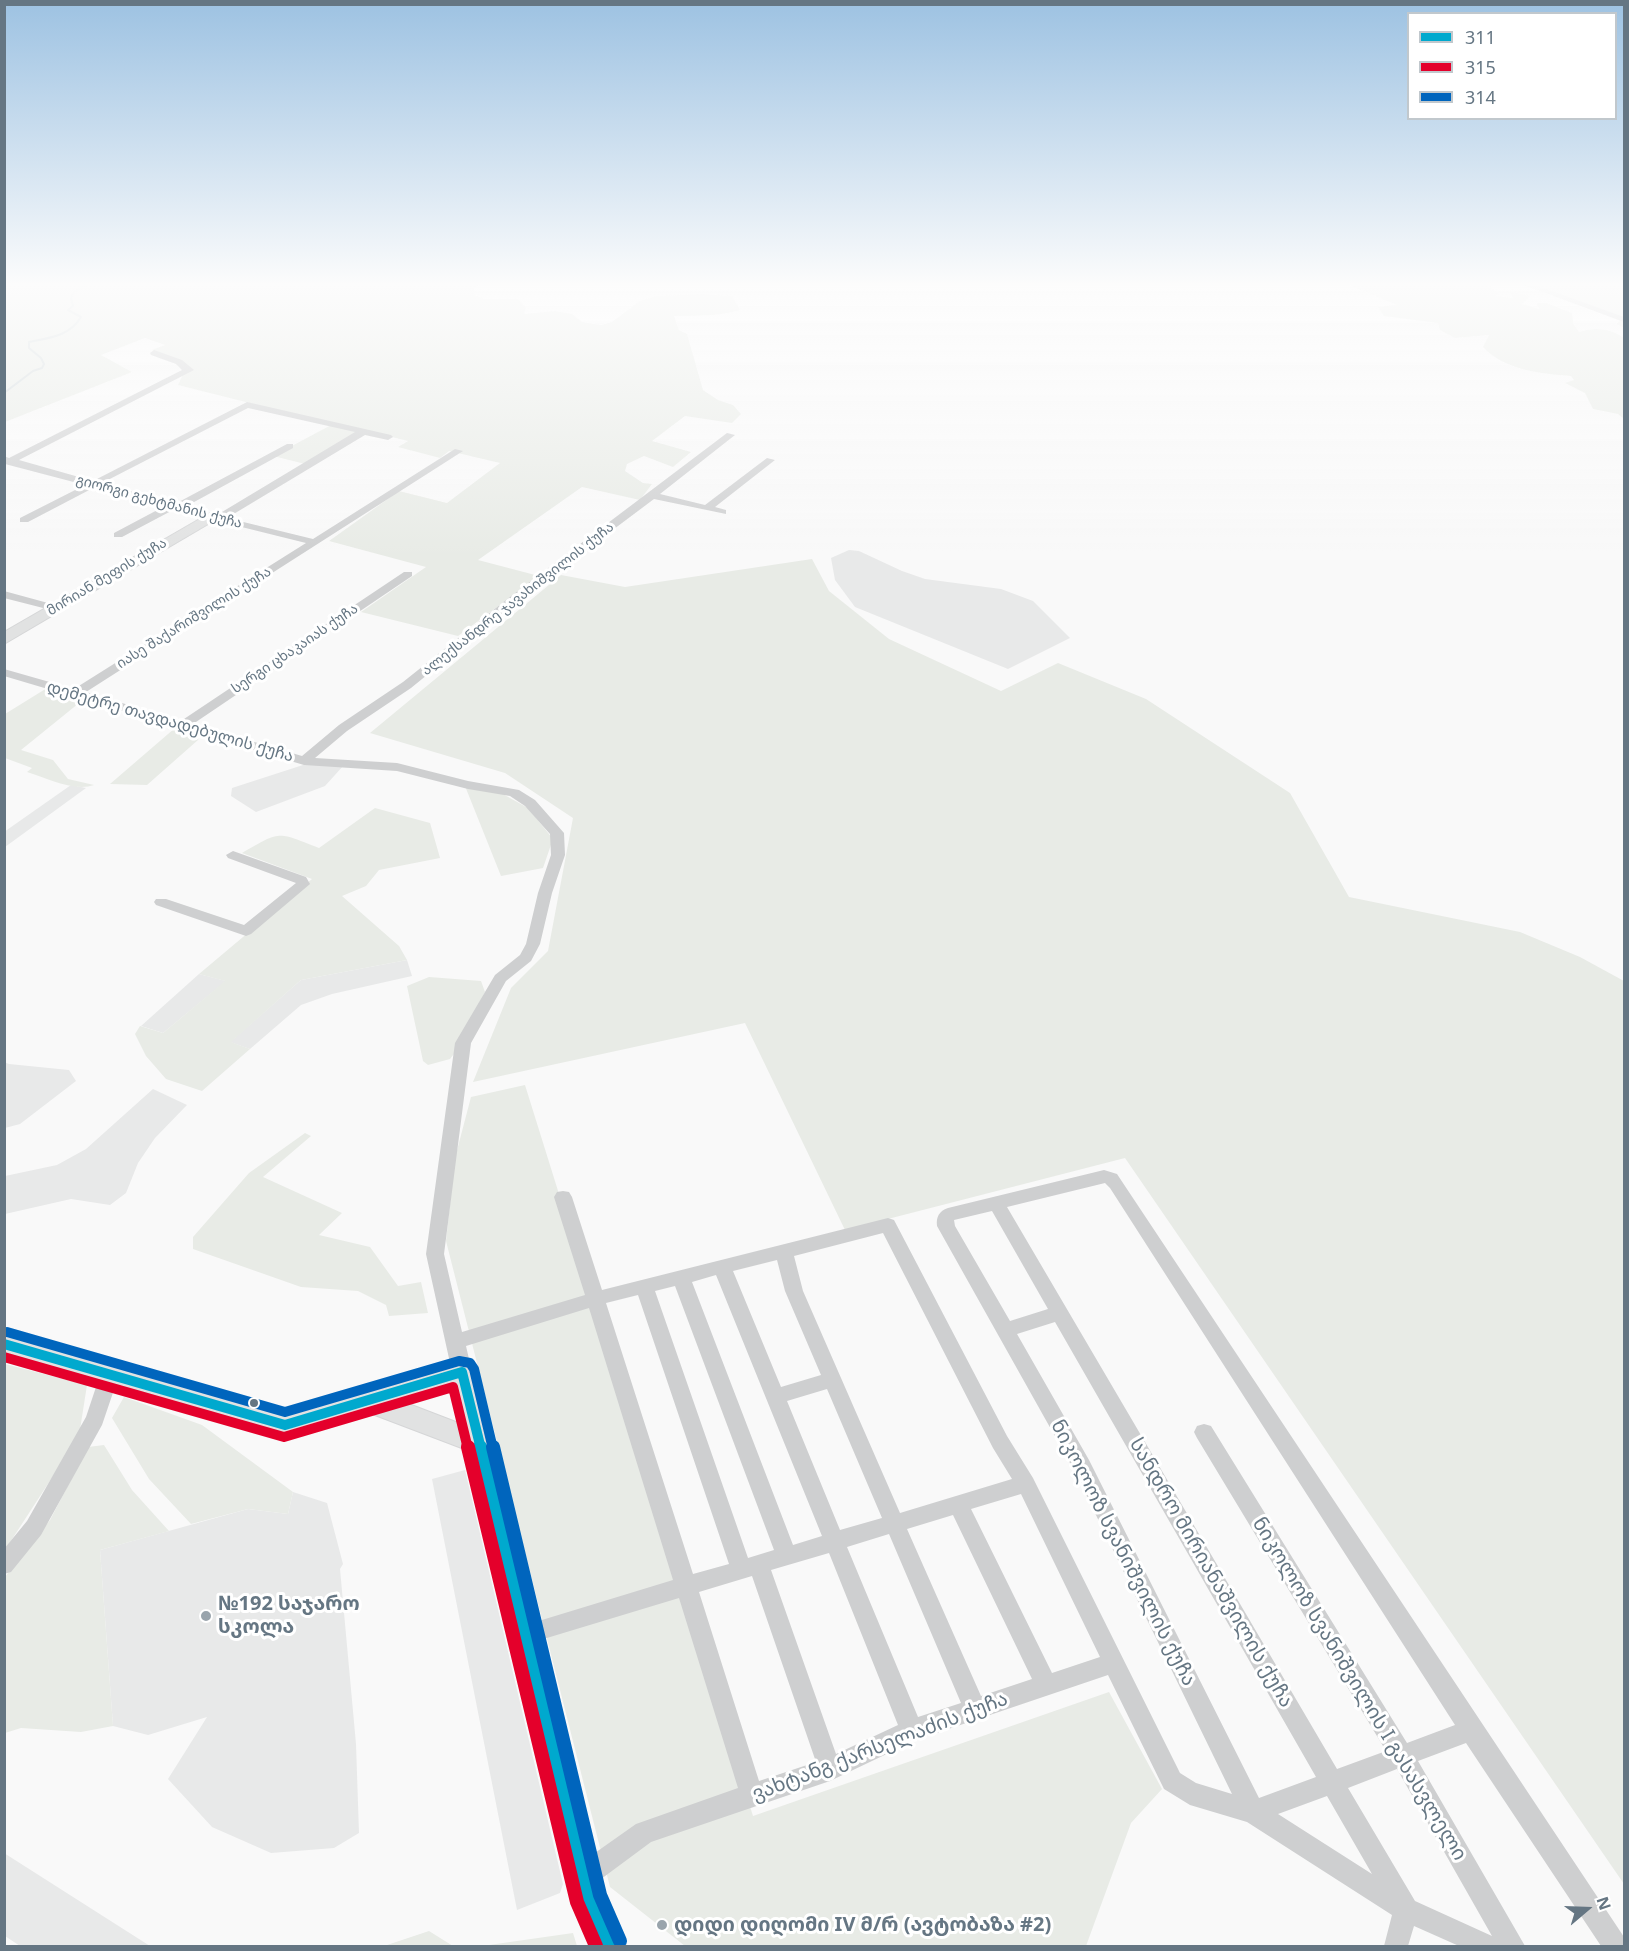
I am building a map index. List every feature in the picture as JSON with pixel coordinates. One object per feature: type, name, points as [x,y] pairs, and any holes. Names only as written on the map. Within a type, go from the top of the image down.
[{"type":"street","points":[[7,461],[178,376]]},
{"type":"street","points":[[24,520],[247,405],[388,437]]},
{"type":"street","points":[[214,518],[364,431]]},
{"type":"street","name":"ალექსანდრე ჯავახიშვილის ქუჩა","points":[[304,761],[343,728],[407,685],[510,602],[730,435]]},
{"type":"street","points":[[118,535],[290,446]]},
{"type":"street","name":"იასე შაქარიშვილის ქუჩა","points":[[75,694],[458,451]]},
{"type":"street","points":[[707,508],[770,460]]},
{"type":"street","name":"გიორგი გეხტმანის ქუჩა","points":[[7,461],[214,518],[314,542]]},
{"type":"street","points":[[651,495],[722,512]]},
{"type":"street","name":"მირიან მეფის ქუჩა","points":[[4,639],[214,518]]},
{"type":"street","name":"სერგი ცხაკაიას ქუჩა","points":[[183,725],[408,574]]},
{"type":"street","points":[[4,594],[55,608]]},
{"type":"street","name":"დემეტრე თავდადებულის ქუჩა","points":[[4,672],[304,761],[397,767],[468,785],[514,793],[530,802],[557,833],[558,855],[544,893],[529,959],[500,978],[463,1043],[435,1254],[589,1899],[609,1947]]},
{"type":"street","points":[[161,903],[246,931],[303,884],[301,880],[233,855]]},
{"type":"street","name":"ნიკოლოზ სვანიშვილის ქუჩა","points":[[1253,1812],[1082,1466],[946,1226],[945,1219],[948,1215],[1104,1176],[1110,1178],[1471,1730]]},
{"type":"street","points":[[563,1197],[752,1795]]},
{"type":"street","name":"სანდრო მირიანაშვილის ქუჩა","points":[[996,1203],[1406,1910]]},
{"type":"street","points":[[455,1342],[595,1299],[888,1225],[1000,1442],[1026,1484],[1172,1781],[1190,1793],[1253,1812],[1406,1910],[1486,1947]]},
{"type":"street","points":[[784,1251],[794,1291],[975,1709]]},
{"type":"street","points":[[722,1267],[912,1730]]},
{"type":"street","points":[[681,1277],[787,1556]]},
{"type":"street","points":[[644,1287],[750,1567],[830,1769]]},
{"type":"street","points":[[1005,1330],[1060,1313]]},
{"type":"street","points":[[4,1344],[285,1425],[462,1372]]},
{"type":"street","points":[[4,1565],[34,1528],[95,1419],[109,1375]]},
{"type":"street","points":[[774,1397],[832,1380]]},
{"type":"street","points":[[367,1400],[480,1443]]},
{"type":"street","name":"ნიკოლოზ სვანიშვილის I გასასვლელი","points":[[1204,1432],[1402,1756],[1512,1947]]},
{"type":"street","points":[[527,1634],[1026,1484]]},
{"type":"street","points":[[958,1504],[1046,1685]]},
{"type":"street","name":"ვახტანგ ქარსელაძის ქუჩა","points":[[584,1876],[644,1832],[830,1769],[912,1730],[1115,1662]]},
{"type":"street","points":[[1253,1812],[1471,1730],[1615,1947]]},
{"type":"street","points":[[1396,1947],[1406,1910]]},
{"type":"shaded area","points":[[5,376],[122,376],[5,422]]},
{"type":"shaded area","points":[[182,376],[699,376],[703,390],[718,400],[733,405],[741,414],[732,423],[685,416],[652,441],[691,452],[673,467],[644,456],[627,464],[625,471],[643,483],[652,484],[640,500],[582,487],[478,560],[539,576],[458,636],[361,612],[426,567],[329,541],[399,491],[447,503],[500,463],[449,451],[440,458],[398,447],[408,441],[368,431],[305,464],[273,456],[333,424],[178,385]]},
{"type":"shaded area","points":[[1571,376],[1624,376],[1624,419],[1618,414],[1593,409],[1585,393],[1565,383],[1574,380]]},
{"type":"shaded area","points":[[849,550],[859,551],[925,579],[1001,589],[1033,601],[1070,638],[1008,669],[855,607],[835,580],[831,558]]},
{"type":"shaded area","points":[[812,559],[829,591],[889,639],[1001,691],[1058,663],[1146,699],[1290,793],[1349,897],[1520,932],[1580,957],[1624,981],[1624,1884],[1125,1158],[845,1230],[745,1023],[473,1082],[511,988],[548,951],[573,818],[505,773],[370,733],[561,575],[625,587]]},
{"type":"shaded area","points":[[47,688],[84,699],[21,750],[53,760],[68,779],[94,785],[69,786],[27,772],[32,768],[5,758],[5,714]]},
{"type":"shaded area","points":[[175,728],[199,736],[198,740],[147,785],[110,784]]},
{"type":"shaded area","points":[[303,765],[344,765],[325,786],[256,812],[231,796],[232,788]]},
{"type":"shaded area","points":[[71,785],[86,788],[5,847],[4,832]]},
{"type":"shaded area","points":[[465,786],[501,793],[528,808],[553,839],[543,868],[501,876]]},
{"type":"shaded area","points":[[375,808],[430,823],[440,858],[379,870],[366,886],[342,896],[399,946],[407,960],[301,980],[231,1042],[250,1049],[202,1091],[166,1079],[146,1056],[135,1034],[140,1026],[163,1033],[225,981],[199,974],[312,879],[242,853],[265,840],[280,836],[287,836],[319,848]]},
{"type":"shaded area","points":[[407,960],[412,976],[332,994],[301,1005],[250,1049],[230,1042],[301,980]]},
{"type":"shaded area","points":[[199,974],[226,981],[163,1033],[141,1026]]},
{"type":"shaded area","points":[[429,977],[481,981],[485,992],[457,1050],[450,1059],[428,1065],[423,1061],[407,986]]},
{"type":"shaded area","points":[[4,1062],[69,1070],[76,1081],[20,1124],[5,1128]]},
{"type":"shaded area","points":[[525,1085],[753,1816],[1109,1692],[1162,1789],[1131,1823],[1086,1946],[685,1946],[610,1887],[446,1241],[455,1158],[471,1097]]},
{"type":"shaded area","points":[[153,1089],[187,1105],[155,1138],[138,1163],[126,1193],[110,1205],[71,1199],[5,1214],[5,1176],[57,1165],[86,1149]]},
{"type":"shaded area","points":[[305,1133],[311,1136],[263,1177],[342,1213],[319,1235],[370,1247],[398,1286],[421,1282],[428,1313],[389,1316],[386,1305],[358,1291],[301,1287],[193,1249],[193,1237],[249,1173]]},
{"type":"shaded area","points":[[5,1364],[87,1385],[79,1436],[5,1550]]},
{"type":"shaded area","points":[[124,1397],[202,1425],[293,1492],[288,1514],[248,1509],[191,1524],[149,1479],[112,1418]]},
{"type":"shaded area","points":[[104,1445],[132,1490],[169,1531],[100,1550],[113,1726],[81,1732],[21,1728],[5,1733],[4,1578],[50,1520],[88,1447]]},
{"type":"shaded area","points":[[465,1470],[563,1884],[560,1893],[517,1910],[432,1479]]},
{"type":"shaded area","points":[[293,1492],[327,1503],[343,1564],[340,1569],[356,1744],[359,1833],[334,1848],[271,1853],[212,1827],[168,1779],[207,1717],[148,1735],[113,1726],[100,1550],[248,1509],[288,1514]]},
{"type":"shaded area","points":[[4,1853],[150,1946],[20,1946],[5,1936]]},
{"type":"shaded area","points":[[429,1931],[453,1946],[384,1946]]},
{"type":"shaded area","points":[[573,1933],[577,1946],[482,1946]]},
{"type":"waterway","points":[[4,393],[26,376]]},
{"type":"transit line","name":"314","points":[[7,1332],[285,1412],[459,1361],[470,1363],[474,1369],[600,1895],[620,1941]]},
{"type":"transit line","name":"311","points":[[4,1344],[285,1425],[462,1372],[589,1899],[609,1946]]},
{"type":"transit line","name":"315","points":[[4,1357],[284,1437],[453,1387],[577,1902],[596,1946]]},
{"type":"place","name":"№192 საჯარო სკოლა","points":[[206,1616]]},
{"type":"place","name":"დიდი დიღომი IV მ/რ (ავტობაზა #2)","points":[[662,1925]]}]
